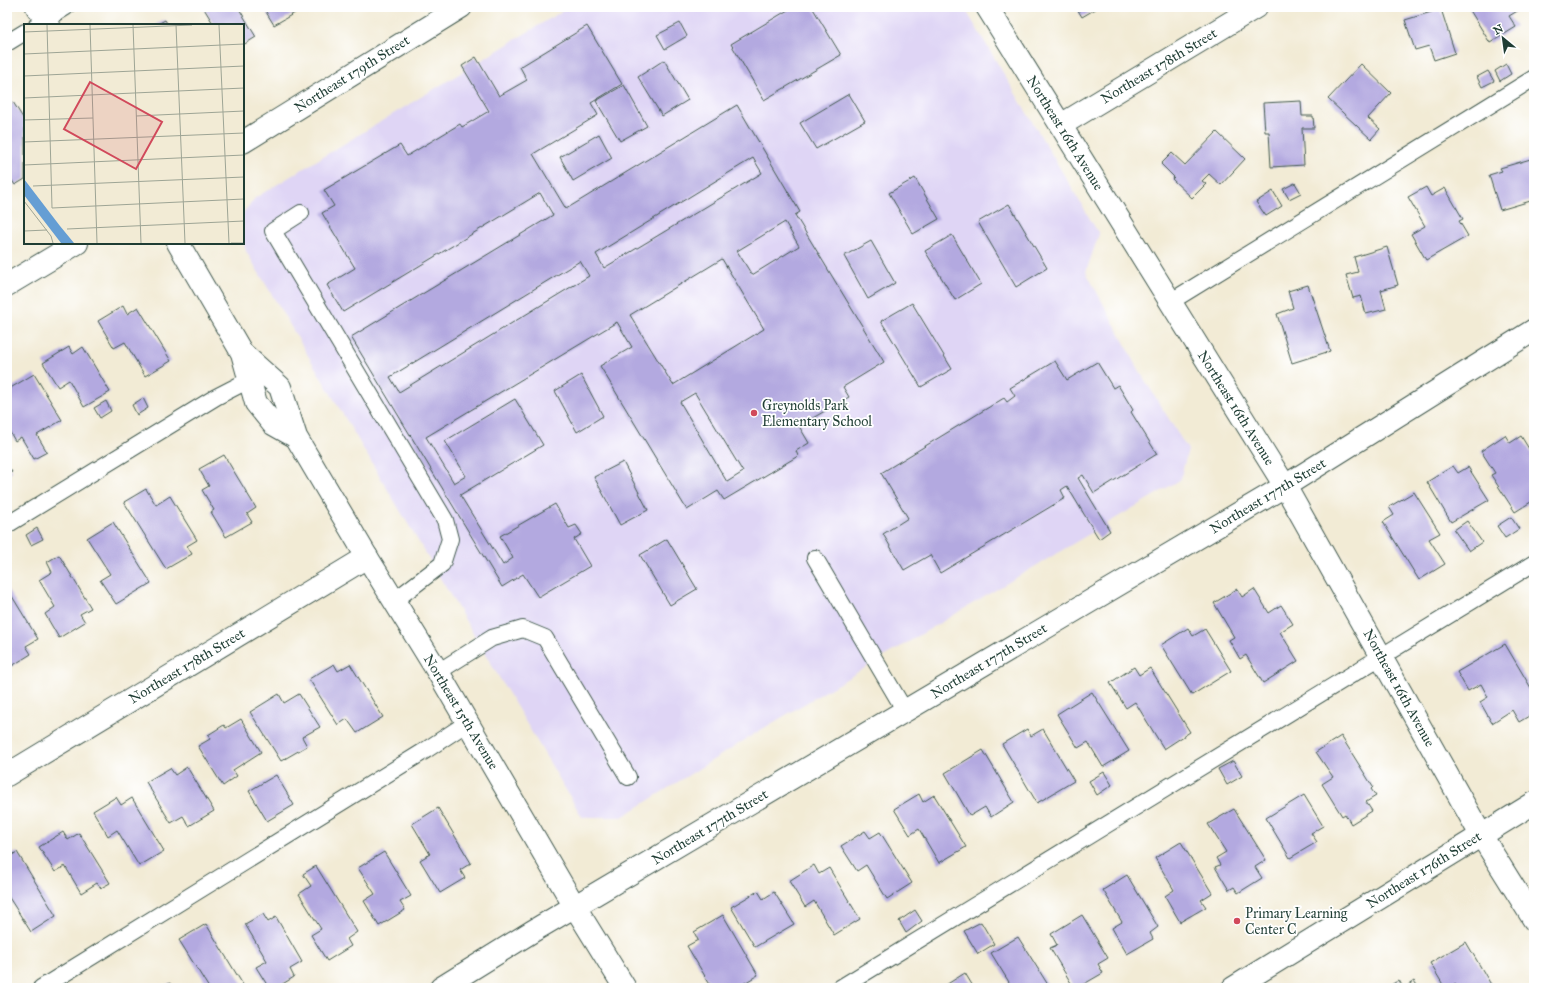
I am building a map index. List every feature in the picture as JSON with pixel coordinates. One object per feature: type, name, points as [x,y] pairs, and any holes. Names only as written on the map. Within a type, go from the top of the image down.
[{"type":"street","name":"Northeast 179th Street","points":[[244,141],[461,7]]},
{"type":"street","name":"Northeast 16th Avenue","points":[[987,7],[1285,486],[1481,835],[1534,920]]},
{"type":"street","name":"Northeast 178th Street","points":[[1061,125],[1256,7]]},
{"type":"street","points":[[7,285],[75,244]]},
{"type":"street","name":"Northeast 15th Avenue","points":[[179,244],[242,353],[256,403],[273,424],[296,437]]},
{"type":"street","name":"Northeast 177th Street","points":[[441,988],[1285,486],[1534,330]]},
{"type":"street","name":"Northeast 15th Avenue","points":[[242,353],[280,387],[296,437],[367,557],[468,722],[575,907],[625,988]]},
{"type":"street","name":"Northeast 178th Street","points":[[7,775],[367,557]]},
{"type":"street","name":"Northeast 176th Street","points":[[1233,988],[1534,803]]},
{"type":"lane","points":[[42,19],[66,7]]},
{"type":"lane","points":[[7,43],[24,33]]},
{"type":"lane","points":[[1170,302],[1534,78]]},
{"type":"lane","points":[[301,214],[273,231],[445,520],[450,539],[442,564],[394,601]]},
{"type":"lane","points":[[7,525],[216,397],[249,380]]},
{"type":"lane","points":[[815,558],[905,711]]},
{"type":"lane","points":[[840,988],[1534,563]]},
{"type":"lane","points":[[438,672],[492,638],[522,629],[545,638],[628,777]]},
{"type":"lane","points":[[41,988],[468,722]]},
{"type":"shaded area","name":"Greynolds Park Elementary School","points":[[569,7],[964,7],[1099,234],[1086,272],[1143,377],[1188,450],[1180,480],[759,731],[622,817],[582,817],[246,251],[244,244],[244,212],[255,198]]},
{"type":"building","points":[[203,7],[238,7],[256,37],[244,44],[244,24],[213,24]]},
{"type":"building","points":[[263,7],[298,7],[300,10],[274,25]]},
{"type":"building","points":[[793,7],[812,7],[841,55],[764,100],[731,44]]},
{"type":"building","points":[[1076,7],[1099,7],[1082,17]]},
{"type":"building","points":[[1468,7],[1524,7],[1509,16],[1516,27],[1490,43]]},
{"type":"building","points":[[1441,9],[1455,53],[1434,60],[1429,46],[1415,50],[1405,20]]},
{"type":"building","points":[[165,20],[167,24],[158,24]]},
{"type":"building","points":[[680,23],[687,36],[665,49],[657,35]]},
{"type":"building","points":[[587,26],[622,84],[591,103],[598,115],[533,154],[566,209],[737,105],[800,212],[795,215],[884,362],[843,387],[849,397],[799,426],[809,443],[796,451],[798,456],[724,500],[718,491],[687,510],[600,366],[632,347],[617,322],[426,437],[454,483],[466,476],[445,441],[515,399],[543,445],[460,495],[503,565],[513,558],[500,536],[555,504],[569,528],[576,525],[582,534],[574,539],[590,566],[538,597],[523,574],[502,587],[351,337],[553,215],[540,193],[343,312],[327,285],[355,268],[322,213],[334,206],[324,190],[400,145],[407,156],[460,124],[462,127],[489,111],[462,66],[476,57],[499,96],[527,80],[520,67]],"holes":[[[753,158],[762,173],[604,268],[596,254]],[[785,222],[799,246],[752,275],[737,251]],[[722,259],[764,329],[673,385],[630,315]],[[580,261],[589,276],[399,392],[390,377]],[[695,393],[743,472],[727,482],[680,402]]]},
{"type":"building","points":[[664,60],[688,100],[662,116],[638,77]]},
{"type":"building","points":[[1361,64],[1391,93],[1368,118],[1380,129],[1371,139],[1328,99]]},
{"type":"building","points":[[1506,64],[1511,74],[1500,81],[1495,71]]},
{"type":"building","points":[[1488,71],[1494,81],[1482,87],[1477,77]]},
{"type":"building","points":[[624,85],[647,126],[620,141],[596,101]]},
{"type":"building","points":[[849,94],[865,121],[816,149],[800,123]]},
{"type":"building","points":[[1301,101],[1302,116],[1313,116],[1314,128],[1302,128],[1304,165],[1271,167],[1269,132],[1265,132],[1263,103]]},
{"type":"building","points":[[13,102],[24,119],[24,180],[15,185],[7,173],[7,155],[9,153],[7,149],[7,106]]},
{"type":"building","points":[[1217,132],[1245,159],[1221,185],[1209,174],[1202,181],[1206,184],[1192,198],[1172,179],[1174,177],[1161,164],[1172,153],[1185,165]]},
{"type":"building","points":[[599,134],[612,158],[573,181],[560,157]]},
{"type":"building","points":[[1534,158],[1534,200],[1500,210],[1489,175],[1502,171],[1500,168]]},
{"type":"building","points":[[915,178],[939,219],[913,234],[889,193]]},
{"type":"building","points":[[1295,183],[1301,193],[1289,199],[1283,189]]},
{"type":"building","points":[[1426,187],[1431,196],[1445,188],[1463,219],[1459,221],[1468,236],[1426,260],[1411,234],[1425,226],[1408,197]]},
{"type":"building","points":[[1273,191],[1282,206],[1266,216],[1256,202]]},
{"type":"building","points":[[1009,204],[1047,268],[1016,287],[978,222]]},
{"type":"building","points":[[952,235],[981,284],[955,300],[925,251]]},
{"type":"building","points":[[871,241],[895,283],[868,299],[844,256]]},
{"type":"building","points":[[1387,247],[1398,285],[1381,290],[1386,309],[1366,314],[1361,296],[1353,298],[1346,275],[1358,272],[1354,257]]},
{"type":"building","points":[[1308,285],[1330,351],[1292,363],[1277,314],[1293,308],[1288,291]]},
{"type":"building","points":[[912,303],[952,369],[921,387],[881,321]]},
{"type":"building","points":[[123,306],[127,314],[138,307],[171,361],[145,376],[125,342],[114,348],[98,321]]},
{"type":"building","points":[[69,347],[73,354],[83,347],[110,392],[84,407],[69,380],[58,387],[43,363]]},
{"type":"building","points":[[1055,361],[1067,380],[1097,362],[1113,388],[1118,385],[1133,410],[1131,412],[1157,454],[1094,493],[1083,475],[1078,478],[1110,531],[1099,539],[1067,486],[1061,490],[1065,498],[940,573],[930,555],[904,570],[883,534],[908,518],[881,473],[1004,398],[1007,402],[1015,396],[1010,388]]},
{"type":"building","points":[[34,374],[62,420],[37,435],[47,452],[34,459],[21,437],[15,441],[7,427],[7,390]]},
{"type":"building","points":[[581,375],[603,416],[577,432],[555,391]]},
{"type":"building","points":[[143,398],[148,408],[137,415],[132,405]]},
{"type":"building","points":[[106,401],[111,411],[100,418],[94,408]]},
{"type":"building","points":[[1505,435],[1510,443],[1521,436],[1534,457],[1534,500],[1515,512],[1491,475],[1495,473],[1481,451]]},
{"type":"building","points":[[224,455],[256,508],[247,514],[252,522],[226,537],[211,512],[214,510],[202,490],[209,486],[199,469]]},
{"type":"building","points":[[623,462],[648,510],[620,525],[594,477]]},
{"type":"building","points":[[7,465],[12,472],[7,475]]},
{"type":"building","points":[[1453,466],[1458,473],[1468,467],[1489,500],[1451,522],[1427,482]]},
{"type":"building","points":[[146,489],[156,505],[170,496],[197,540],[187,546],[192,554],[166,569],[124,502]]},
{"type":"building","points":[[1414,492],[1440,533],[1429,539],[1445,564],[1419,580],[1383,522],[1394,515],[1389,507]]},
{"type":"building","points":[[1511,517],[1519,529],[1505,538],[1497,526]]},
{"type":"building","points":[[1467,521],[1482,542],[1469,551],[1454,530]]},
{"type":"building","points":[[113,522],[151,583],[116,604],[100,580],[110,574],[87,538]]},
{"type":"building","points":[[37,528],[43,539],[31,545],[26,535]]},
{"type":"building","points":[[667,539],[697,589],[670,605],[640,555]]},
{"type":"building","points":[[59,555],[91,608],[80,614],[85,622],[59,638],[45,614],[55,607],[39,580],[52,572],[47,562]]},
{"type":"building","points":[[7,588],[38,639],[26,646],[31,654],[7,669]]},
{"type":"building","points":[[1237,589],[1242,597],[1254,589],[1269,613],[1281,605],[1293,624],[1280,632],[1298,661],[1263,683],[1246,655],[1240,659],[1229,640],[1234,637],[1214,603]]},
{"type":"building","points":[[1534,621],[1534,630],[1530,624]]},
{"type":"building","points":[[1188,628],[1193,636],[1205,629],[1231,671],[1192,695],[1161,645]]},
{"type":"building","points":[[1505,644],[1534,693],[1534,713],[1519,722],[1512,710],[1492,723],[1480,702],[1488,697],[1481,684],[1468,691],[1457,672]]},
{"type":"building","points":[[334,664],[338,671],[350,664],[383,717],[357,733],[347,719],[338,725],[309,679]]},
{"type":"building","points":[[1134,667],[1139,675],[1150,668],[1190,732],[1164,749],[1135,702],[1126,708],[1110,683]]},
{"type":"building","points":[[1092,692],[1129,751],[1103,767],[1088,742],[1078,748],[1057,714]]},
{"type":"building","points":[[279,694],[284,703],[299,694],[320,727],[302,737],[307,746],[281,761],[250,712]]},
{"type":"building","points":[[241,719],[261,752],[233,770],[237,776],[223,786],[198,746],[210,739],[208,735],[224,725],[226,728]]},
{"type":"building","points":[[1027,729],[1031,736],[1043,729],[1074,781],[1037,803],[1002,744]]},
{"type":"building","points":[[1341,736],[1373,787],[1371,789],[1376,796],[1366,802],[1372,811],[1351,824],[1345,814],[1342,816],[1322,784],[1333,777],[1316,752]]},
{"type":"building","points":[[983,750],[1014,802],[991,817],[985,807],[970,816],[945,773]]},
{"type":"building","points":[[1233,761],[1242,776],[1227,785],[1218,769]]},
{"type":"building","points":[[187,767],[214,811],[189,826],[183,816],[171,823],[146,782],[170,768],[175,775]]},
{"type":"building","points":[[1104,772],[1112,785],[1097,795],[1089,781]]},
{"type":"building","points":[[276,775],[294,805],[267,821],[249,791]]},
{"type":"building","points":[[919,794],[923,802],[934,795],[966,847],[939,863],[919,829],[910,835],[894,809]]},
{"type":"building","points":[[1304,795],[1323,826],[1311,833],[1317,842],[1290,858],[1266,818]]},
{"type":"building","points":[[116,797],[121,805],[132,798],[164,851],[139,866],[117,830],[108,836],[93,811]]},
{"type":"building","points":[[438,808],[471,863],[460,870],[465,878],[440,893],[420,860],[430,854],[412,824]]},
{"type":"building","points":[[1234,809],[1266,860],[1255,867],[1262,878],[1238,893],[1234,887],[1229,890],[1215,867],[1220,865],[1216,858],[1226,852],[1208,824]]},
{"type":"building","points":[[865,831],[870,838],[880,832],[912,883],[887,899],[866,865],[857,871],[841,846]]},
{"type":"building","points":[[63,832],[68,840],[79,833],[110,883],[101,888],[97,883],[81,893],[65,866],[55,872],[39,847]]},
{"type":"building","points":[[1181,842],[1212,893],[1201,900],[1206,907],[1180,922],[1165,896],[1174,890],[1155,858]]},
{"type":"building","points":[[17,852],[56,916],[31,932],[8,896],[7,897],[7,864],[9,863],[7,858]]},
{"type":"building","points":[[384,852],[411,896],[400,902],[405,910],[379,926],[364,901],[375,894],[358,868]]},
{"type":"building","points":[[814,865],[819,874],[829,868],[860,919],[834,935],[814,901],[805,907],[789,881]]},
{"type":"building","points":[[316,866],[357,932],[347,939],[351,946],[327,961],[311,935],[321,929],[299,894],[311,886],[303,874]]},
{"type":"building","points":[[1127,875],[1158,927],[1150,933],[1153,939],[1127,954],[1112,928],[1122,922],[1103,890]]},
{"type":"building","points":[[758,891],[763,899],[774,892],[794,924],[755,947],[731,907]]},
{"type":"building","points":[[915,910],[922,921],[906,933],[899,921]]},
{"type":"building","points":[[263,914],[268,922],[276,917],[302,962],[290,969],[294,977],[276,988],[269,988],[256,967],[267,961],[245,924]]},
{"type":"building","points":[[723,915],[758,975],[736,988],[712,988],[687,946],[698,940],[694,932]]},
{"type":"building","points":[[1082,915],[1108,958],[1098,964],[1103,973],[1077,988],[1074,988],[1050,948],[1057,945],[1051,934]]},
{"type":"building","points":[[981,922],[994,944],[978,954],[964,931]]},
{"type":"building","points":[[206,924],[245,988],[209,988],[179,940]]},
{"type":"building","points":[[1018,937],[1050,988],[1010,988],[1012,987],[991,953]]},
{"type":"building","points":[[1466,942],[1493,988],[1458,988],[1455,984],[1445,988],[1430,963]]},
{"type":"building","points":[[965,973],[974,988],[941,988]]},
{"type":"building","points":[[1399,980],[1403,988],[1386,988]]},
{"type":"building","points":[[1414,981],[1419,988],[1404,988]]},
{"type":"building","points":[[170,983],[173,988],[161,988]]},
{"type":"place","name":"Greynolds Park Elementary School","points":[[754,413]]},
{"type":"place","name":"Primary Learning Center C","points":[[1237,921]]}]
